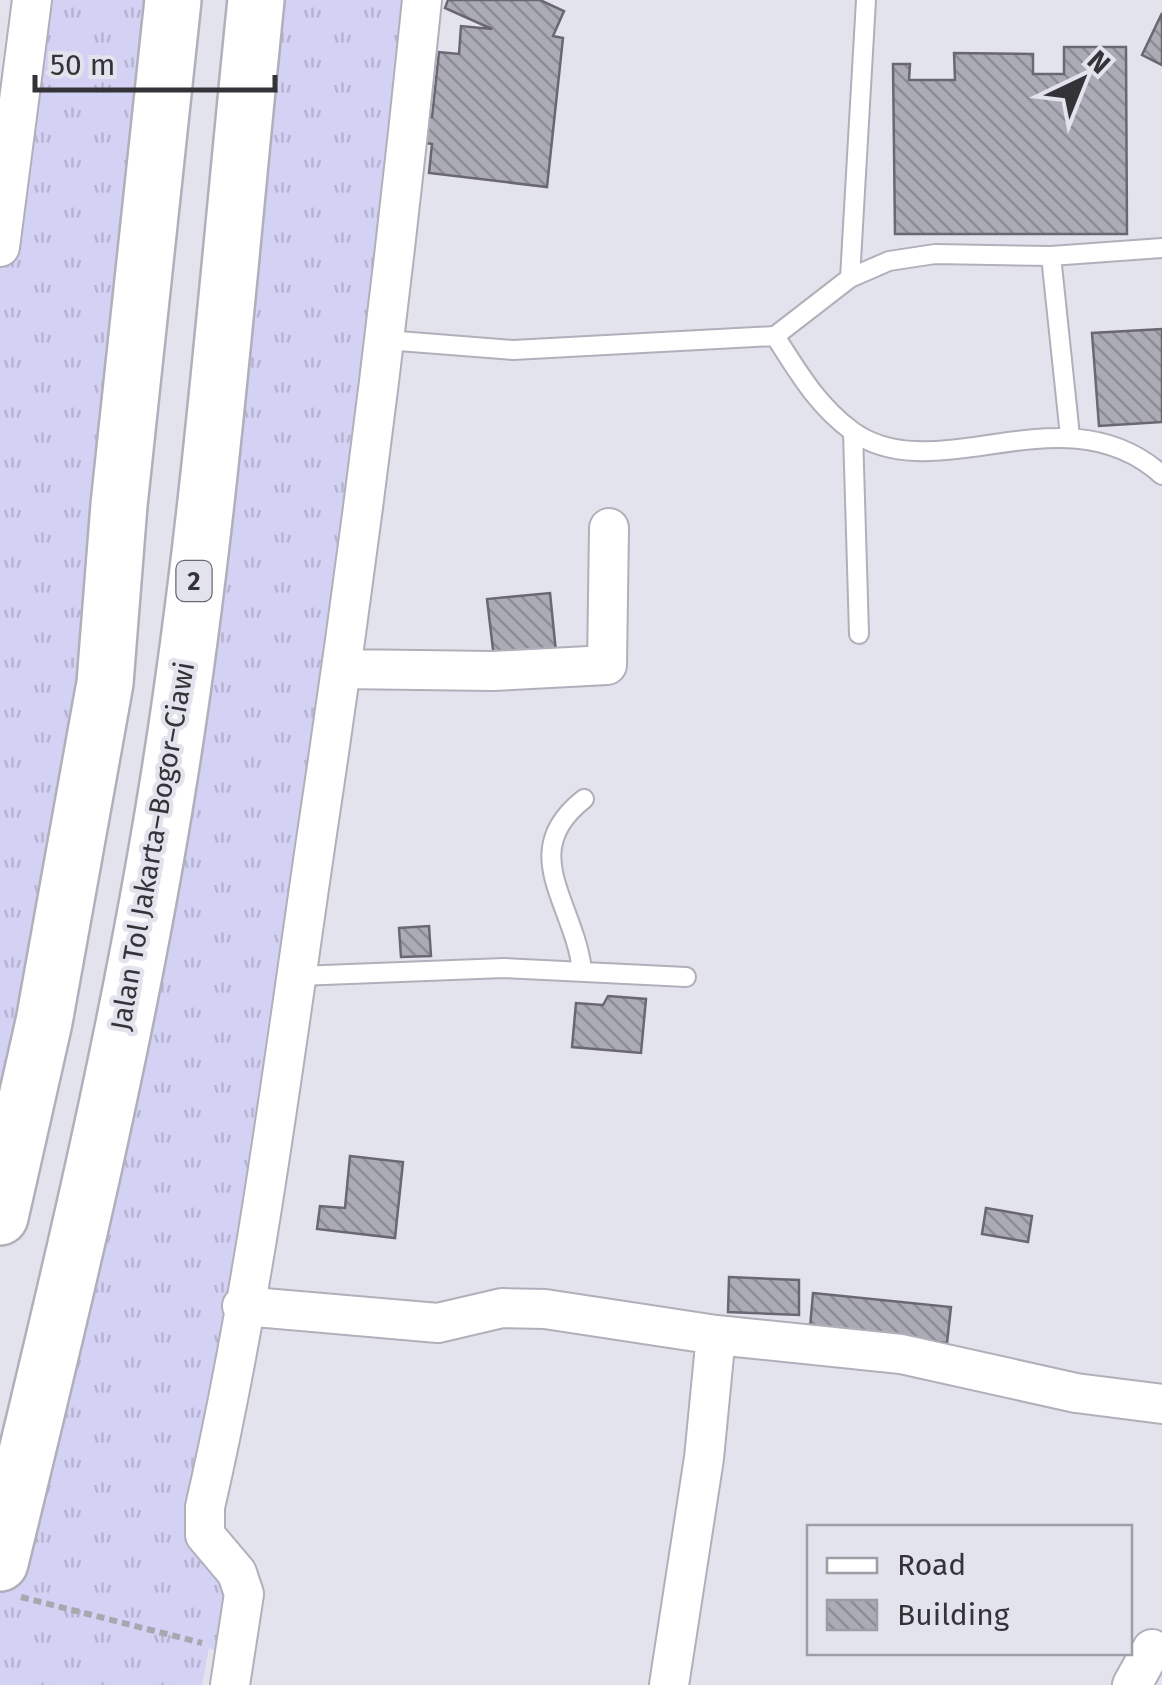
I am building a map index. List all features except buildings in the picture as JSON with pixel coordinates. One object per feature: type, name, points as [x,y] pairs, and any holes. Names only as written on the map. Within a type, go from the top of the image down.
[{"type":"highway","points":[[0,1216],[27,1104],[105,682],[119,505],[173,0]]},
{"type":"highway","name":"Jalan Tol Jakarta–Bogor–Ciawi","points":[[10,1580],[169,781],[204,504],[256,0]]},
{"type":"highway","points":[[0,1194],[27,1104]]},
{"type":"street","points":[[230,1685],[244,1594],[237,1572],[208,1541],[204,1526],[298,976],[386,340],[422,0]]},
{"type":"street","points":[[0,246],[21,12]]},
{"type":"street","points":[[340,669],[493,671],[608,666],[609,528]]},
{"type":"street","points":[[242,1306],[438,1322],[522,1307],[716,1335],[901,1354],[1076,1393],[1162,1404]]},
{"type":"street","points":[[669,1685],[704,1458],[716,1335]]},
{"type":"street","points":[[1132,1685],[1152,1649]]},
{"type":"lane","points":[[850,278],[866,0]]},
{"type":"lane","points":[[386,340],[513,350],[775,336],[850,278],[913,255],[1051,256],[1162,248]]},
{"type":"lane","points":[[1051,256],[1070,436]]},
{"type":"lane","points":[[775,336],[818,403],[870,441],[921,448],[1070,436],[1118,446],[1162,474]]},
{"type":"lane","points":[[854,432],[858,634]]},
{"type":"lane","points":[[582,970],[578,940],[549,858],[557,824],[584,799]]},
{"type":"lane","points":[[298,976],[465,969],[582,970],[686,977]]},
{"type":"path","points":[[10,1580],[216,1646]]},
{"type":"green space","points":[[33,0],[173,0],[139,337],[0,1193],[0,246]]},
{"type":"green space","points":[[254,0],[420,0],[213,1474],[236,1660],[209,1648],[202,1685],[0,1685],[0,1563],[97,1157]]}]
